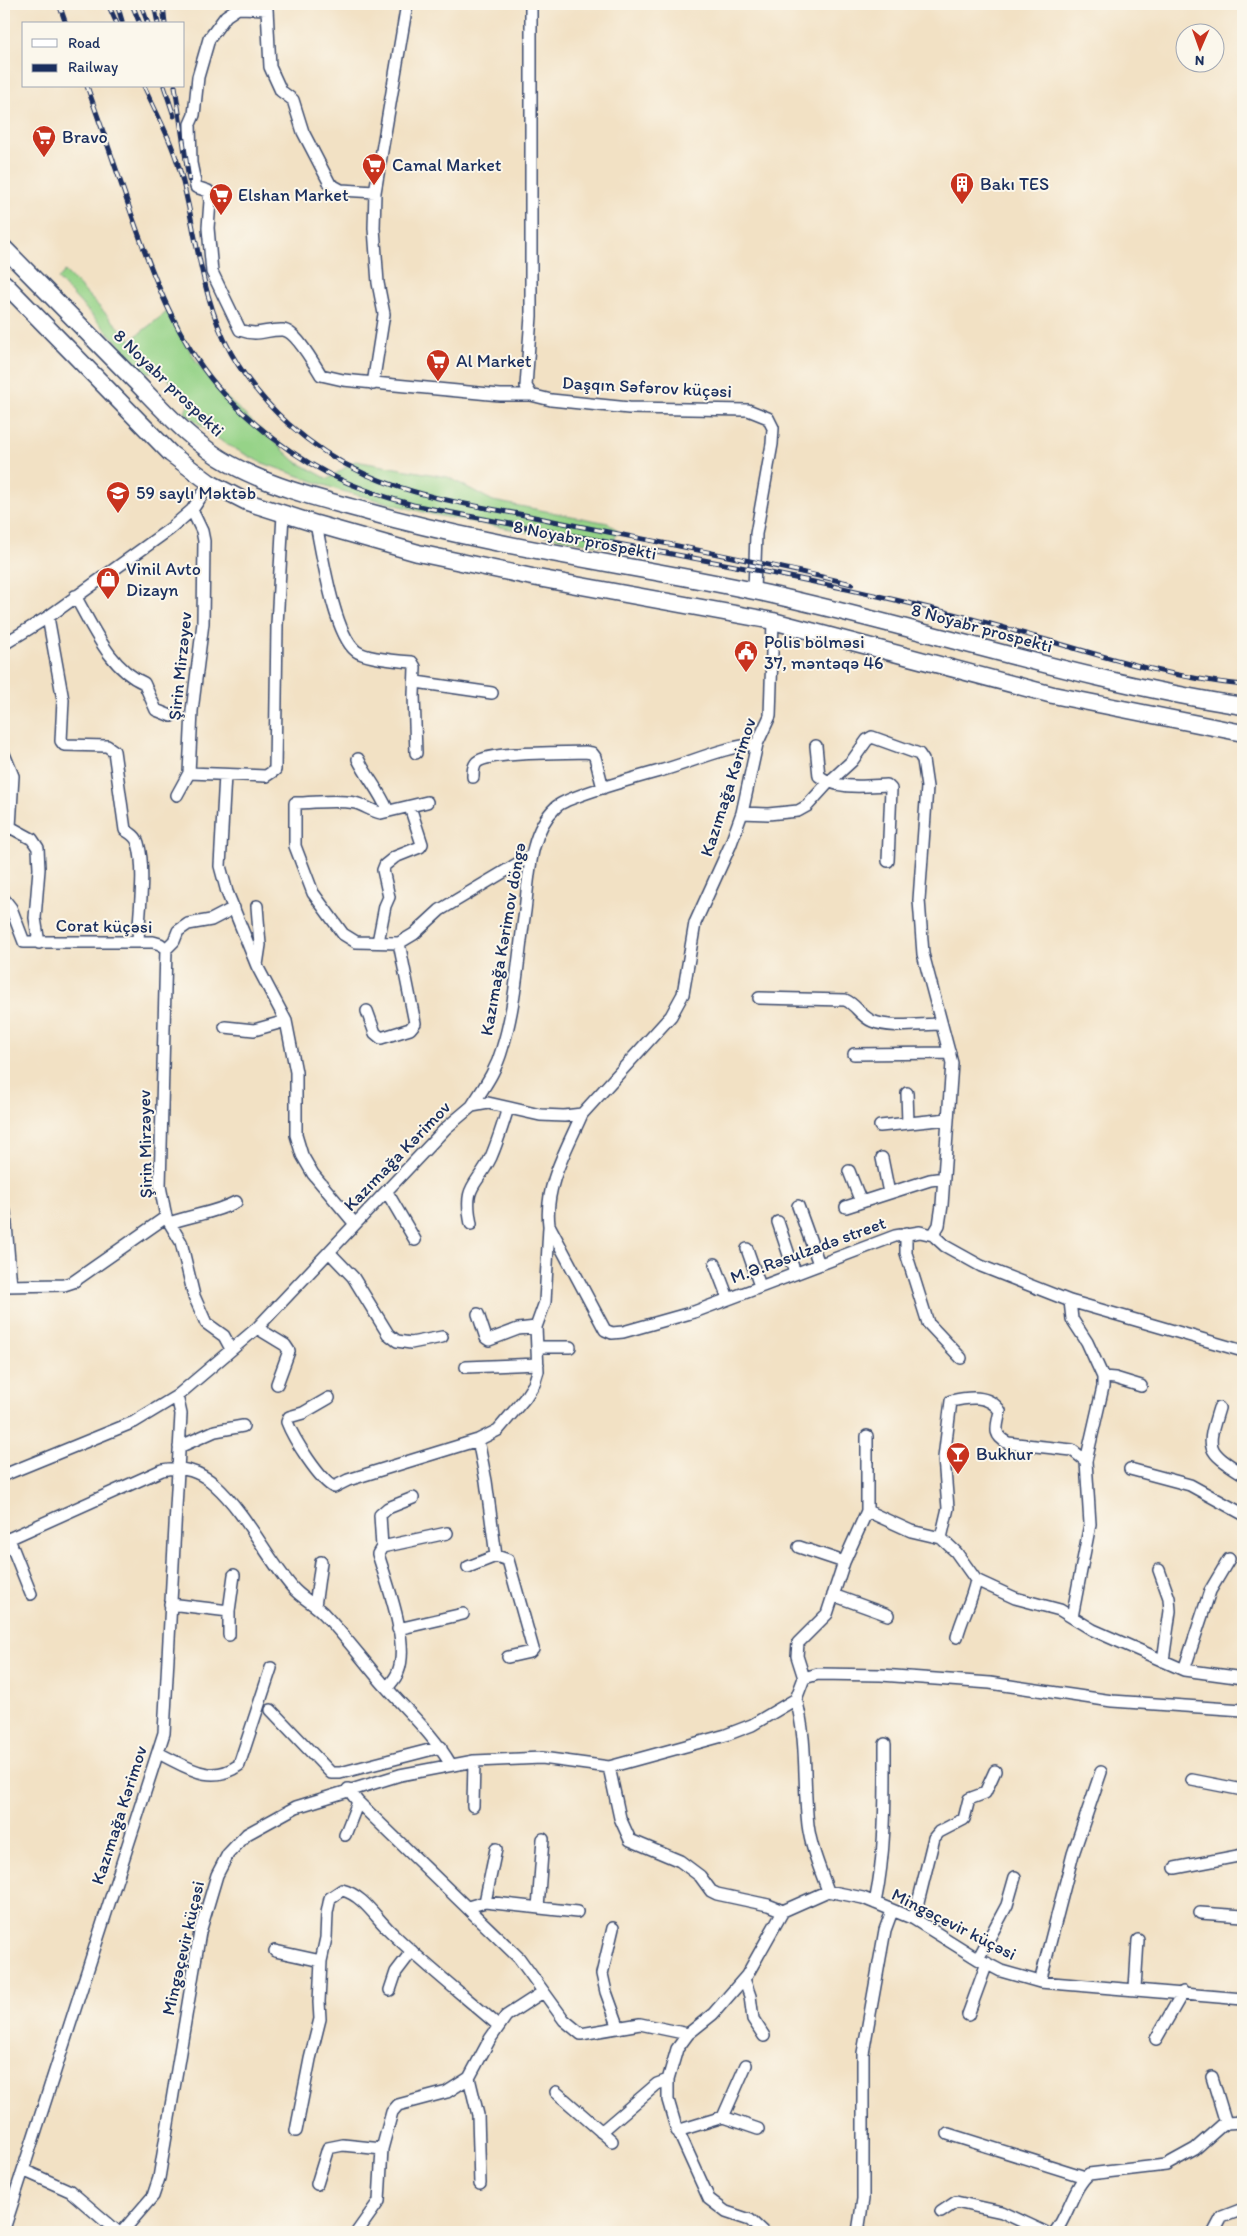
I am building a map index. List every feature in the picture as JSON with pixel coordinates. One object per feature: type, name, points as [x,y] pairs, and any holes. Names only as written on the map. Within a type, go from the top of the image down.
[{"type":"highway","name":"8 Noyabr prospekti","points":[[4,248],[191,437],[230,464],[252,474],[319,498],[415,525],[539,552],[754,591],[858,615],[1058,669],[1169,693],[1243,706]]},
{"type":"highway","points":[[4,283],[171,454],[210,483],[247,502],[418,553],[773,621],[1054,695],[1243,733]]},
{"type":"street","points":[[373,384],[384,314],[378,284],[374,228],[375,192],[407,4]]},
{"type":"street","points":[[375,192],[342,190],[330,184],[303,132],[292,100],[281,91],[270,67],[267,9],[238,8],[226,16],[209,39],[198,77],[194,114],[190,124],[191,164],[196,187],[208,191],[210,201],[208,228],[212,272],[240,330],[253,334],[284,330],[293,334],[321,375],[373,384],[500,395],[531,395],[526,386],[531,316],[531,4]]},
{"type":"street","name":"Daşqın Səfərov küçəsi","points":[[531,395],[551,400],[629,408],[748,410],[768,418],[772,428],[772,444],[756,534],[754,591]]},
{"type":"street","points":[[4,644],[48,616],[164,534],[192,510],[210,483]]},
{"type":"street","name":"Şirin Mirzəyev","points":[[177,795],[189,773],[192,711],[204,623],[204,542],[202,530],[192,510]]},
{"type":"street","points":[[189,773],[266,776],[275,770],[277,625],[283,514]]},
{"type":"street","points":[[316,524],[339,625],[348,644],[357,652],[412,662],[416,667],[414,695],[416,753]]},
{"type":"street","points":[[75,596],[105,648],[130,677],[144,683],[156,710],[170,716]]},
{"type":"street","points":[[48,616],[63,700],[60,741],[64,745],[107,746],[114,751],[125,830],[134,835],[138,843],[141,867],[138,942]]},
{"type":"street","name":"Kazımağa Kərimov","points":[[4,1475],[134,1422],[177,1396],[257,1328],[446,1128],[472,1106],[488,1103],[540,1115],[564,1116],[582,1114],[677,1008],[682,994],[695,923],[730,846],[742,813],[757,744],[770,716],[773,621]]},
{"type":"street","points":[[416,682],[492,693]]},
{"type":"street","points":[[742,813],[768,814],[798,811],[807,806],[828,782],[852,761],[867,740],[872,737],[919,754],[924,760],[927,787],[919,900],[925,968],[952,1063],[939,1225],[933,1235],[945,1246],[981,1266],[1070,1300],[1243,1351]]},
{"type":"street","name":"Kazımağa Kərimov döngə","points":[[472,1106],[492,1076],[502,1049],[510,1018],[532,855],[542,825],[556,806],[603,788],[678,766],[715,751],[734,746],[757,744]]},
{"type":"street","points":[[816,746],[819,776],[828,782],[859,786],[887,785],[891,789],[888,861]]},
{"type":"street","points":[[472,777],[474,766],[477,762],[494,757],[592,753],[595,757],[603,788]]},
{"type":"street","name":"Corat küçəsi","points":[[4,754],[13,776],[7,830],[32,839],[38,848],[39,869],[35,918],[39,943]]},
{"type":"street","points":[[358,759],[368,778],[380,790],[388,811]]},
{"type":"street","points":[[225,775],[220,866],[227,892],[257,966],[286,1021],[296,1072],[296,1136],[302,1155],[313,1174],[355,1224]]},
{"type":"street","points":[[427,802],[410,807],[374,812],[357,803],[343,801],[295,802],[295,846],[313,893],[342,934],[356,942],[399,943],[414,934],[440,910],[532,855]]},
{"type":"street","points":[[378,942],[385,906],[390,897],[383,870],[385,865],[395,857],[420,847],[422,844],[410,807]]},
{"type":"street","name":"Corat küçəsi","points":[[4,899],[11,908],[24,942],[138,942],[160,944],[166,949]]},
{"type":"street","points":[[257,906],[260,945],[257,966]]},
{"type":"street","points":[[166,949],[174,941],[178,931],[188,924],[211,920],[234,908]]},
{"type":"street","points":[[368,1011],[375,1033],[382,1038],[410,1029],[415,1023],[399,943]]},
{"type":"street","name":"Şirin Mirzəyev","points":[[166,949],[160,1186],[168,1220],[181,1242],[194,1296],[206,1323],[224,1336],[231,1349]]},
{"type":"street","points":[[759,998],[845,1000],[852,1002],[865,1017],[874,1022],[890,1024],[941,1024]]},
{"type":"street","points":[[225,1027],[254,1030],[286,1021]]},
{"type":"street","points":[[854,1054],[950,1052]]},
{"type":"street","points":[[907,1093],[908,1123]]},
{"type":"street","points":[[471,1224],[467,1204],[468,1192],[491,1157],[508,1108]]},
{"type":"street","name":"M.Ə.Rəsulzadə street","points":[[582,1114],[551,1187],[547,1207],[549,1225],[605,1330],[612,1333],[623,1332],[694,1312],[906,1233],[920,1232],[933,1235]]},
{"type":"street","points":[[880,1126],[948,1119]]},
{"type":"street","points":[[882,1158],[889,1193]]},
{"type":"street","points":[[850,1171],[861,1202]]},
{"type":"street","points":[[846,1206],[930,1180],[944,1178]]},
{"type":"street","points":[[387,1192],[415,1240]]},
{"type":"street","points":[[4,1212],[7,1286],[64,1285],[73,1282],[168,1220],[221,1210],[236,1202]]},
{"type":"street","points":[[798,1206],[819,1264]]},
{"type":"street","points":[[778,1222],[795,1273]]},
{"type":"street","points":[[329,1398],[303,1413],[289,1416],[287,1422],[316,1469],[327,1484],[334,1487],[348,1480],[478,1440],[498,1430],[526,1398],[534,1384],[538,1364],[536,1327],[544,1302],[549,1225]]},
{"type":"street","points":[[906,1233],[906,1253],[928,1323],[962,1358]]},
{"type":"street","points":[[747,1249],[760,1286]]},
{"type":"street","points":[[330,1252],[353,1277],[388,1334],[397,1341],[411,1343],[442,1337]]},
{"type":"street","points":[[715,1264],[728,1298]]},
{"type":"street","points":[[1070,1300],[1072,1319],[1087,1342],[1103,1377],[1103,1387],[1086,1461],[1090,1524],[1072,1617]]},
{"type":"street","points":[[478,1314],[486,1338],[489,1340],[518,1329],[536,1327]]},
{"type":"street","points":[[257,1328],[285,1345],[289,1352],[277,1384]]},
{"type":"street","points":[[537,1347],[570,1347]]},
{"type":"street","points":[[466,1367],[538,1364]]},
{"type":"street","points":[[1103,1377],[1115,1378],[1141,1386]]},
{"type":"street","name":"Kazımağa Kərimov","points":[[4,2228],[158,1753],[166,1713],[181,1414],[177,1396]]},
{"type":"street","points":[[941,1538],[948,1508],[944,1458],[951,1402],[985,1398],[995,1404],[1000,1411],[997,1431],[1000,1438],[1008,1443],[1072,1450],[1086,1461]]},
{"type":"street","points":[[1219,1408],[1211,1434],[1213,1452],[1243,1474]]},
{"type":"street","points":[[179,1447],[215,1431],[243,1426]]},
{"type":"street","points":[[763,2232],[750,2220],[726,2212],[709,2198],[677,2131],[668,2100],[668,2080],[677,2049],[688,2034],[714,2014],[744,1980],[783,1911],[828,1891],[816,1859],[808,1825],[803,1725],[796,1699],[804,1678],[797,1656],[798,1643],[827,1614],[844,1562],[867,1511],[867,1436]]},
{"type":"street","points":[[478,1440],[496,1556]]},
{"type":"street","points":[[31,1594],[6,1540],[162,1470],[178,1467],[196,1473],[214,1484],[237,1510],[294,1589],[342,1634],[387,1688],[441,1747],[451,1765]]},
{"type":"street","points":[[1130,1469],[1190,1485],[1243,1514]]},
{"type":"street","points":[[387,1688],[398,1673],[400,1663],[398,1629],[378,1554],[382,1547],[380,1515],[388,1508],[413,1498]]},
{"type":"street","points":[[867,1511],[911,1531],[941,1538],[956,1552],[976,1580],[1015,1598],[1060,1610],[1093,1630],[1184,1670],[1243,1678]]},
{"type":"street","points":[[382,1547],[447,1533]]},
{"type":"street","points":[[799,1547],[844,1562]]},
{"type":"street","points":[[468,1567],[496,1556],[508,1560],[532,1649],[530,1652],[508,1657]]},
{"type":"street","points":[[1184,1670],[1210,1591],[1229,1559]]},
{"type":"street","points":[[314,1606],[322,1562]]},
{"type":"street","points":[[1159,1570],[1169,1598],[1170,1611],[1163,1661]]},
{"type":"street","points":[[229,1634],[229,1611],[234,1575]]},
{"type":"street","points":[[957,1637],[963,1614],[971,1603],[976,1580]]},
{"type":"street","points":[[833,1595],[888,1614]]},
{"type":"street","points":[[170,1604],[229,1611]]},
{"type":"street","points":[[398,1629],[463,1614]]},
{"type":"street","points":[[158,1753],[205,1775],[222,1775],[239,1765],[271,1668]]},
{"type":"street","points":[[804,1678],[818,1674],[881,1675],[990,1683],[1112,1701],[1243,1710]]},
{"type":"street","name":"Mingəçevir küçəsi","points":[[120,2232],[152,2196],[160,2178],[192,1971],[200,1932],[217,1875],[228,1854],[246,1834],[296,1806],[400,1775],[451,1765],[474,1761],[542,1758],[609,1767],[726,1735],[752,1725],[796,1699]]},
{"type":"street","points":[[271,1710],[331,1773],[340,1773],[441,1747]]},
{"type":"street","points":[[875,1903],[881,1872],[885,1830],[885,1744]]},
{"type":"street","points":[[473,1806],[474,1761]]},
{"type":"street","points":[[609,1767],[620,1818],[630,1840],[680,1861],[700,1876],[711,1891],[717,1894],[768,1904],[783,1911]]},
{"type":"street","points":[[914,1920],[934,1838],[938,1832],[964,1819],[969,1799],[984,1793],[995,1771]]},
{"type":"street","points":[[1040,1982],[1073,1854],[1101,1772]]},
{"type":"street","points":[[1192,1780],[1243,1790]]},
{"type":"street","points":[[348,1789],[358,1802],[519,1958],[564,2020],[581,2034],[640,2024],[688,2034]]},
{"type":"street","points":[[345,1835],[358,1802]]},
{"type":"street","points":[[538,1908],[543,1839]]},
{"type":"street","points":[[485,1902],[496,1849]]},
{"type":"street","points":[[1175,1868],[1243,1855]]},
{"type":"street","points":[[968,2015],[982,1961],[1007,1905],[1015,1878]]},
{"type":"street","points":[[296,2131],[310,2058],[320,2019],[318,2002],[321,1961],[326,1938],[327,1913],[330,1898],[342,1890],[351,1892],[360,1899],[390,1932],[499,2026]]},
{"type":"street","name":"Mingəçevir küçəsi","points":[[828,1891],[863,1898],[892,1910],[914,1920],[982,1961],[1016,1976],[1040,1982],[1183,1992],[1243,1999]]},
{"type":"street","points":[[468,1907],[485,1902],[577,1912]]},
{"type":"street","points":[[858,2232],[863,2199],[863,2053],[884,1930],[892,1910]]},
{"type":"street","points":[[1200,1913],[1243,1916]]},
{"type":"street","points":[[613,1928],[602,1974],[606,1992],[619,2028]]},
{"type":"street","points":[[1135,1988],[1138,1940]]},
{"type":"street","points":[[275,1951],[321,1961]]},
{"type":"street","points":[[390,1990],[396,1972],[412,1951]]},
{"type":"street","points":[[744,1980],[750,1996],[753,2019],[764,2036]]},
{"type":"street","points":[[357,2232],[378,2200],[382,2150],[392,2112],[398,2105],[447,2092],[469,2078],[506,2016],[543,1992]]},
{"type":"street","points":[[1156,2039],[1183,1992]]},
{"type":"street","points":[[723,2117],[746,2065]]},
{"type":"street","points":[[1212,2077],[1226,2123]]},
{"type":"street","points":[[469,2078],[478,2116],[480,2184]]},
{"type":"street","points":[[601,2132],[657,2084],[668,2080]]},
{"type":"street","points":[[556,2092],[612,2141]]},
{"type":"street","points":[[677,2131],[694,2127],[710,2119],[723,2117],[758,2129]]},
{"type":"street","points":[[948,2134],[1085,2176],[1103,2171],[1166,2166],[1195,2149],[1226,2123],[1243,2122]]},
{"type":"street","points":[[317,2184],[328,2148],[343,2144],[382,2150]]},
{"type":"street","points":[[23,2170],[70,2191],[120,2232]]},
{"type":"street","points":[[1055,2232],[1066,2216],[1085,2176]]},
{"type":"street","points":[[941,2212],[956,2202],[1002,2212],[1045,2232]]},
{"type":"street","points":[[1214,2232],[1222,2218],[1243,2209]]},
{"type":"green space","points":[[65,271],[131,340],[168,311],[196,361],[218,390],[295,461],[328,479],[355,461],[448,477],[493,501],[608,523],[617,530],[613,548],[435,515],[338,490],[260,462],[224,443],[185,413],[189,401],[161,372],[145,372],[58,279]]},
{"type":"railway","points":[[59,4],[65,22]]},
{"type":"railway","points":[[108,4],[116,22]]},
{"type":"railway","points":[[117,4],[122,21]]},
{"type":"railway","points":[[132,4],[139,22]]},
{"type":"railway","points":[[141,4],[147,22]]},
{"type":"railway","points":[[154,4],[158,22]]},
{"type":"railway","points":[[163,4],[165,22]]},
{"type":"railway","points":[[88,88],[156,280],[192,353],[208,375],[240,410],[290,451],[327,473],[372,492],[413,505],[822,584],[993,624],[1134,665],[1206,680],[1243,685]]},
{"type":"railway","points":[[145,88],[177,160],[200,264],[212,309],[221,332],[231,353],[257,391],[272,408],[306,439],[345,464],[365,474],[427,495],[733,557],[852,584]]},
{"type":"railway","points":[[165,88],[174,116]]},
{"type":"railway","points":[[175,88],[189,180]]},
{"type":"place","name":"Bravo","points":[[44,158]]},
{"type":"place","name":"Camal Market","points":[[374,186]]},
{"type":"place","name":"Bakı TES","points":[[962,205]]},
{"type":"place","name":"Elshan Market","points":[[221,216]]},
{"type":"place","name":"Al Market","points":[[438,382]]},
{"type":"place","name":"59 saylı Məktəb","points":[[118,514]]},
{"type":"place","name":"Vinil Avto Dizayn","points":[[108,600]]},
{"type":"place","name":"Polis bölməsi 37, məntəqə 46","points":[[746,673]]},
{"type":"place","name":"Bukhur","points":[[958,1475]]}]
